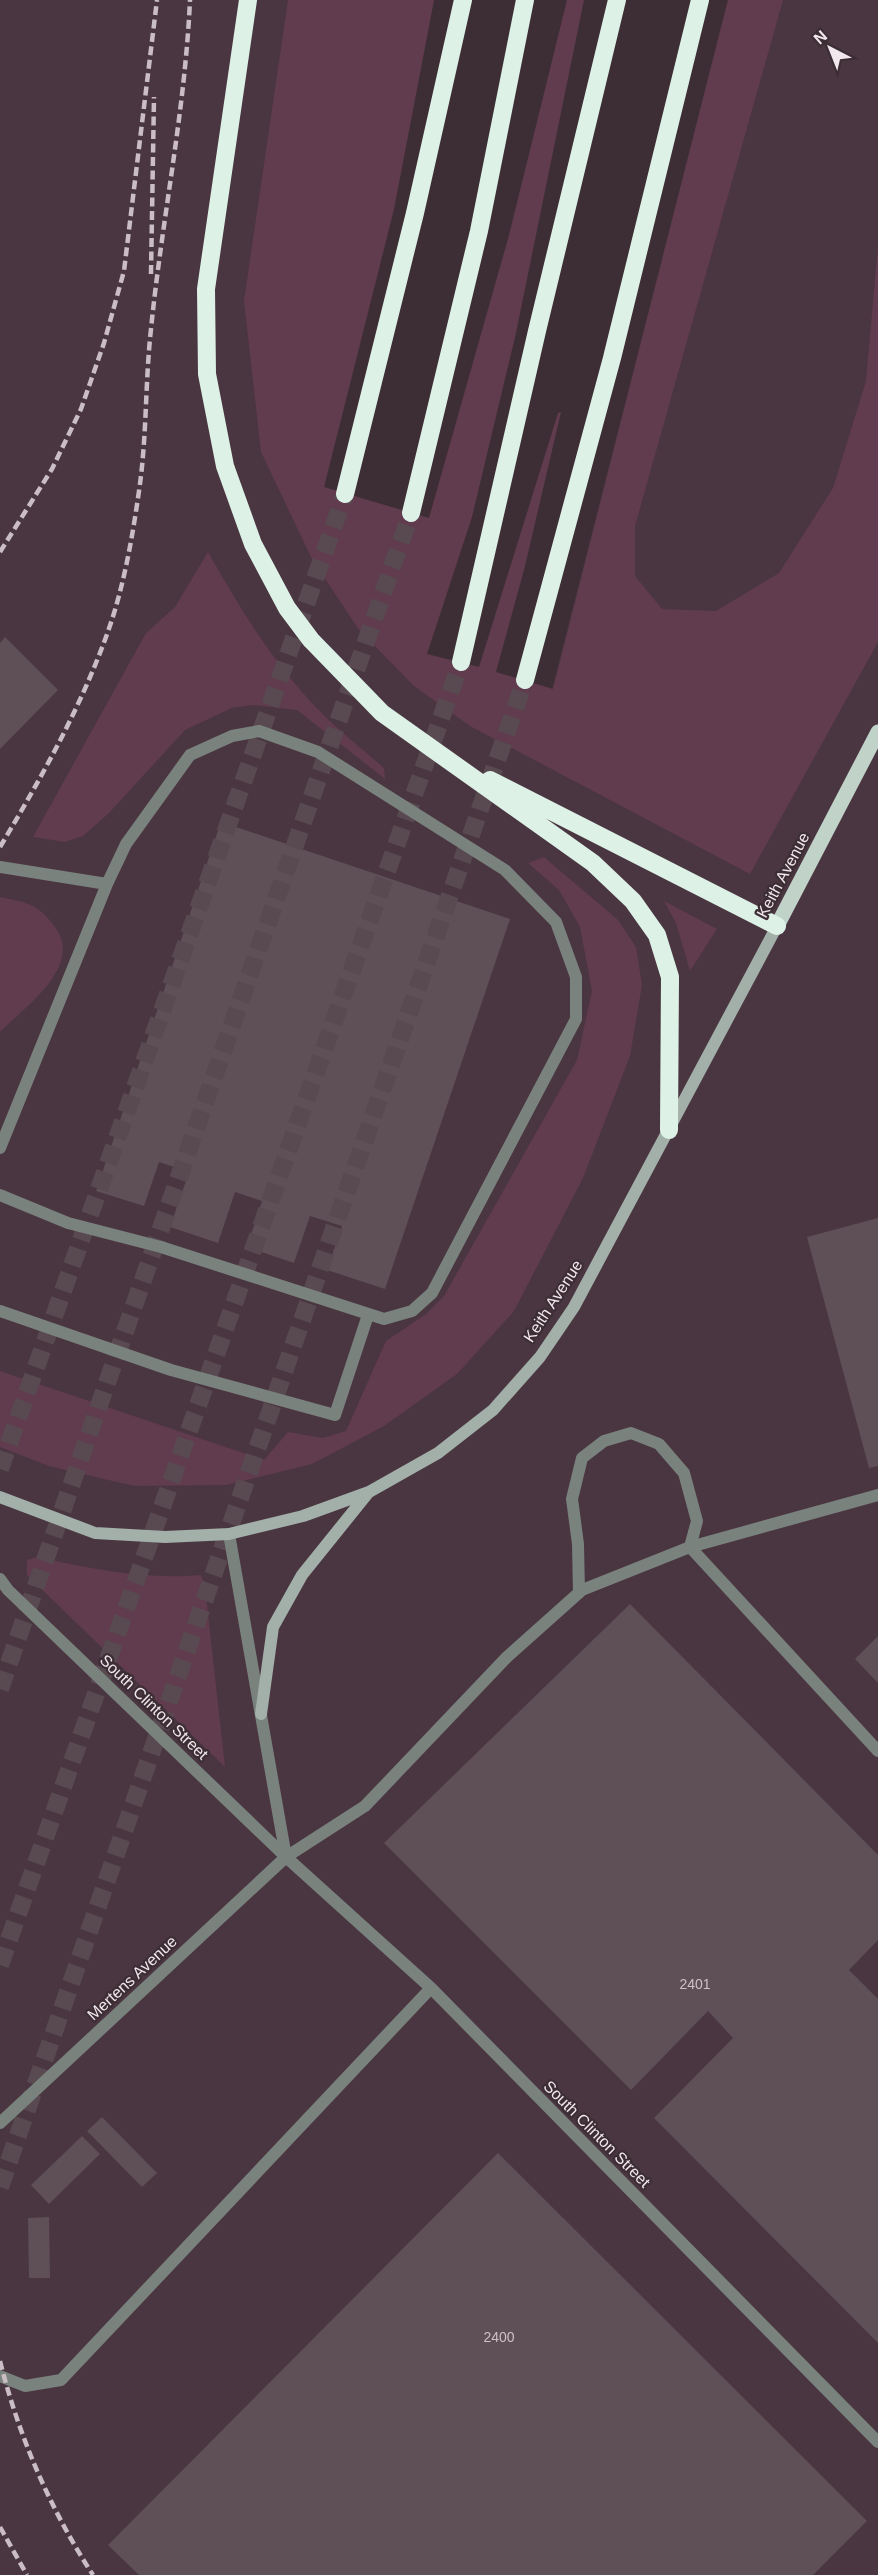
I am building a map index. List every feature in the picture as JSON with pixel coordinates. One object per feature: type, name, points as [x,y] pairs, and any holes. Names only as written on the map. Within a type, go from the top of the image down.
[{"type":"highway","points":[[248,0],[206,289],[207,374],[225,466],[253,544],[287,608],[334,665],[382,713],[593,863],[633,900],[657,935],[670,977],[669,1130]]},
{"type":"highway","points":[[345,494],[415,213],[463,0]]},
{"type":"highway","points":[[411,513],[479,231],[525,0]]},
{"type":"highway","points":[[461,662],[537,331],[617,0]]},
{"type":"highway","points":[[525,680],[612,358],[700,0]]},
{"type":"highway","points":[[440,756],[600,834],[777,926]]},
{"type":"main road","name":"Keith Avenue","points":[[0,1497],[95,1533],[165,1537],[229,1534],[303,1516],[369,1492],[438,1454],[493,1410],[540,1357],[594,1273],[878,732]]},
{"type":"main road","points":[[261,1714],[273,1627],[302,1575],[369,1492]]},
{"type":"street","points":[[0,1148],[107,884],[126,844],[190,755],[232,736],[259,731],[318,752],[505,870],[556,922],[576,977],[576,1019],[432,1293],[412,1311],[384,1320],[161,1247],[68,1223],[0,1195]]},
{"type":"street","points":[[0,867],[107,884]]},
{"type":"street","points":[[0,1311],[171,1370],[335,1415],[368,1315]]},
{"type":"street","points":[[579,1593],[578,1544],[572,1499],[582,1458],[604,1440],[631,1433],[659,1444],[684,1473],[697,1521],[690,1547],[878,1751]]},
{"type":"street","name":"Mertens Avenue","points":[[0,2123],[286,1857],[365,1806],[507,1657],[579,1593],[690,1547],[878,1495]]},
{"type":"street","points":[[229,1534],[286,1857]]},
{"type":"street","name":"South Clinton Street","points":[[0,1579],[8,1590],[286,1857],[431,1988],[878,2442]]},
{"type":"street","points":[[0,2376],[24,2386],[61,2380],[431,1988]]},
{"type":"shaded area","points":[[0,0],[434,0],[394,209],[324,487],[345,494],[427,655],[552,689],[728,0],[878,0],[878,2575],[0,2575]]},
{"type":"shaded area","points":[[288,0],[434,0],[394,209],[324,487],[429,518],[509,235],[567,0],[584,0],[516,333],[472,517],[427,654],[479,667],[558,413],[561,412],[525,566],[496,672],[553,689],[728,0],[783,0],[635,526],[635,576],[662,609],[716,611],[779,573],[833,488],[866,381],[878,245],[878,642],[750,874],[470,726],[414,686],[359,630],[312,559],[261,452],[244,301]]},
{"type":"shaded area","points":[[208,552],[252,625],[289,677],[322,713],[384,768],[385,779],[297,710],[253,705],[232,708],[185,730],[109,813],[83,836],[65,842],[33,837],[146,633],[175,607]]},
{"type":"shaded area","points":[[544,857],[618,920],[636,947],[642,985],[630,1056],[583,1178],[514,1311],[457,1374],[384,1426],[312,1464],[226,1485],[136,1486],[49,1466],[0,1447],[0,1371],[264,1460],[288,1432],[323,1438],[346,1431],[386,1341],[426,1314],[444,1296],[577,1060],[592,991],[580,927],[559,890],[528,863]]},
{"type":"shaded area","points":[[0,897],[31,905],[43,913],[55,927],[62,942],[62,956],[57,971],[48,985],[0,1032]]},
{"type":"shaded area","points":[[664,901],[717,929],[690,971],[676,923]]},
{"type":"shaded area","points":[[38,1557],[139,1575],[201,1575],[205,1587],[225,1767],[27,1575],[27,1560]]},
{"type":"building","points":[[5,637],[58,690],[0,749],[0,643]]},
{"type":"building","points":[[221,822],[510,919],[385,1289],[327,1270],[342,1226],[310,1216],[294,1263],[247,1247],[262,1201],[235,1192],[218,1243],[170,1227],[189,1172],[159,1162],[144,1206],[96,1191]]},
{"type":"building","points":[[878,1218],[878,1466],[869,1468],[807,1237]]},
{"type":"building","points":[[630,1604],[878,1855],[878,1940],[849,1970],[878,1999],[878,2343],[654,2118],[733,2038],[708,2011],[631,2090],[384,1843]]},
{"type":"building","points":[[878,1636],[878,1683],[855,1659]]},
{"type":"building","points":[[102,2117],[157,2173],[142,2187],[87,2131]]},
{"type":"building","points":[[82,2136],[100,2154],[49,2204],[31,2185]]},
{"type":"building","points":[[498,2153],[867,2521],[813,2575],[139,2575],[108,2545]]},
{"type":"building","points":[[49,2217],[50,2278],[29,2278],[28,2218]]},
{"type":"tunnel","points":[[0,1469],[345,494]]},
{"type":"tunnel","points":[[0,1689],[411,513]]},
{"type":"tunnel","points":[[0,1965],[461,662]]},
{"type":"tunnel","points":[[0,2187],[525,680]]},
{"type":"railway","points":[[0,552],[52,469],[81,409],[104,343],[124,271],[157,0]]},
{"type":"railway","points":[[0,847],[44,771],[84,692],[112,620],[126,565],[142,471],[151,329],[183,83],[190,0]]},
{"type":"railway","points":[[151,274],[154,97]]},
{"type":"railway","points":[[0,2361],[26,2445],[63,2524],[93,2575]]},
{"type":"railway","points":[[0,2527],[27,2575]]}]
